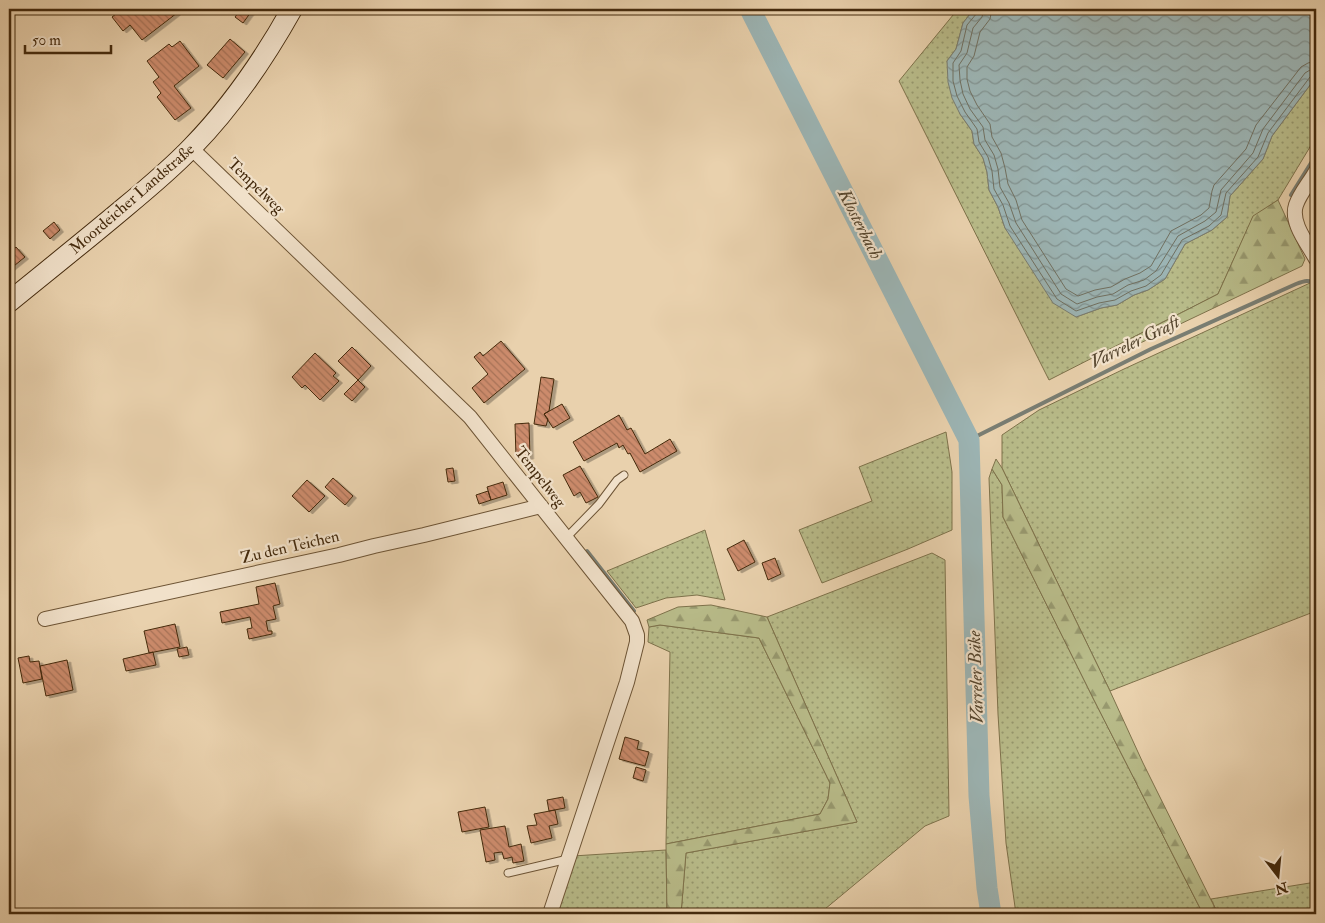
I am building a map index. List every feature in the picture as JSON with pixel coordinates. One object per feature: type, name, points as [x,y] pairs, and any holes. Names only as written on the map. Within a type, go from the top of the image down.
[{"type":"main road","name":"Moordeicher Landstraße","points":[[9,302],[148,188],[191,148],[253,74],[292,9]]},
{"type":"street","name":"Tempelweg","points":[[191,148],[470,417],[632,621],[638,642],[627,682],[550,914]]},
{"type":"street","points":[[1316,171],[1296,203],[1294,211],[1296,224],[1316,259]]},
{"type":"street","name":"Zu den Teichen","points":[[45,619],[339,555],[541,506]]},
{"type":"lane","points":[[566,538],[624,475]]},
{"type":"lane","points":[[508,873],[568,859]]},
{"type":"green space","points":[[958,9],[974,9],[963,23],[956,49],[947,61],[960,114],[972,131],[974,144],[983,158],[989,190],[998,207],[1005,228],[1076,317],[1101,308],[1117,305],[1134,295],[1148,290],[1165,279],[1185,244],[1212,230],[1227,217],[1230,196],[1263,159],[1272,136],[1316,77],[1316,137],[1278,200],[1253,217],[1218,294],[1049,380],[899,81]]},
{"type":"green space","points":[[1278,200],[1305,259],[1302,266],[1134,346],[1126,341],[1218,294],[1253,216]]},
{"type":"green space","points":[[1310,283],[1316,293],[1316,611],[1110,691],[1002,468],[1002,435],[1039,410]]},
{"type":"green space","points":[[946,432],[952,472],[952,530],[822,583],[799,530],[872,501],[859,467]]},
{"type":"green space","points":[[996,459],[1218,914],[1203,914],[1003,517],[1002,485],[992,469]]},
{"type":"green space","points":[[992,469],[1002,485],[1003,517],[1203,914],[1016,914],[1006,843],[998,714],[989,478]]},
{"type":"green space","points":[[705,530],[725,600],[697,595],[666,598],[636,608],[607,571]]},
{"type":"green space","points":[[932,553],[945,560],[949,816],[925,826],[819,914],[681,914],[686,853],[857,822],[767,617]]},
{"type":"green space","points":[[711,605],[767,617],[857,822],[686,853],[681,914],[667,914],[666,844],[820,814],[828,799],[830,783],[759,638],[660,625],[649,627],[647,620],[678,607]]},
{"type":"green space","points":[[660,625],[759,638],[830,783],[828,799],[820,814],[666,844],[670,652],[648,642],[649,627]]},
{"type":"green space","points":[[666,850],[667,914],[554,914],[573,856]]},
{"type":"green space","points":[[1316,882],[1316,914],[1218,914],[1211,899]]},
{"type":"water","points":[[974,9],[1316,9],[1316,77],[1272,136],[1263,159],[1230,196],[1227,217],[1212,230],[1185,244],[1165,279],[1148,290],[1134,295],[1117,305],[1101,308],[1076,317],[1053,303],[1005,228],[998,207],[989,190],[983,158],[974,144],[972,131],[952,98],[948,82],[947,61],[956,49],[963,23]]},
{"type":"building","points":[[120,9],[173,9],[177,13],[142,40],[130,25],[123,31],[112,17]]},
{"type":"building","points":[[241,9],[247,9],[251,12],[243,23],[235,17]]},
{"type":"building","points":[[230,39],[245,52],[223,78],[207,65]]},
{"type":"building","points":[[180,41],[199,66],[174,86],[191,108],[175,120],[157,97],[161,93],[153,82],[159,77],[147,61],[169,44],[172,47]]},
{"type":"building","points":[[54,222],[60,230],[50,239],[43,231]]},
{"type":"building","points":[[16,247],[25,257],[9,270],[9,253]]},
{"type":"building","points":[[501,341],[525,369],[484,403],[472,388],[488,374],[474,357],[480,352],[483,356]]},
{"type":"building","points":[[352,347],[371,366],[358,380],[338,361]]},
{"type":"building","points":[[315,353],[336,373],[333,376],[339,381],[320,400],[305,385],[302,388],[292,377]]},
{"type":"building","points":[[541,377],[554,379],[549,411],[544,414],[548,419],[546,426],[534,424]]},
{"type":"building","points":[[358,380],[365,387],[352,401],[344,394]]},
{"type":"building","points":[[562,404],[570,418],[553,428],[544,414]]},
{"type":"building","points":[[619,415],[627,430],[631,428],[645,454],[670,439],[677,451],[640,472],[630,453],[628,454],[623,445],[619,448],[617,443],[584,461],[573,442]]},
{"type":"building","points":[[529,423],[530,457],[516,457],[515,424]]},
{"type":"building","points":[[580,466],[598,497],[586,503],[580,492],[574,496],[563,475]]},
{"type":"building","points":[[453,468],[455,481],[448,482],[446,469]]},
{"type":"building","points":[[333,478],[353,496],[345,505],[325,487]]},
{"type":"building","points":[[307,480],[325,496],[309,512],[292,496]]},
{"type":"building","points":[[503,482],[507,495],[491,500],[487,487]]},
{"type":"building","points":[[488,491],[491,500],[479,504],[476,495]]},
{"type":"building","points":[[744,540],[755,562],[738,571],[727,549]]},
{"type":"building","points":[[775,558],[781,574],[768,580],[762,563]]},
{"type":"building","points":[[275,583],[280,604],[273,606],[276,619],[266,621],[268,631],[272,631],[272,634],[249,639],[247,629],[252,628],[250,617],[222,623],[220,612],[259,604],[256,587]]},
{"type":"building","points":[[175,624],[180,647],[149,653],[144,631]]},
{"type":"building","points":[[187,647],[189,655],[179,657],[177,649]]},
{"type":"building","points":[[153,652],[156,665],[126,671],[123,659]]},
{"type":"building","points":[[29,656],[30,662],[39,661],[42,679],[23,683],[18,658]]},
{"type":"building","points":[[67,660],[73,690],[46,696],[40,666]]},
{"type":"building","points":[[625,737],[639,741],[637,749],[649,752],[645,766],[619,759]]},
{"type":"building","points":[[636,767],[646,770],[643,781],[633,778]]},
{"type":"building","points":[[563,797],[565,808],[549,811],[547,800]]},
{"type":"building","points":[[485,807],[489,827],[462,832],[458,812]]},
{"type":"building","points":[[555,810],[558,824],[549,826],[552,838],[531,843],[527,826],[537,825],[534,814]]},
{"type":"building","points":[[505,826],[509,847],[521,844],[524,861],[513,863],[512,857],[504,859],[502,852],[494,853],[495,860],[486,862],[480,830]]},
{"type":"waterway","name":"Klosterbach","points":[[750,9],[969,440],[979,796],[991,914]]},
{"type":"waterway","points":[[1291,195],[1316,155]]},
{"type":"waterway","name":"Varreler Graft","points":[[969,440],[1151,349],[1296,284],[1307,281],[1316,284]]},
{"type":"waterway","points":[[587,551],[634,611]]},
{"type":"water label","name":"Varreler Bäke","points":[[976,677]]}]
